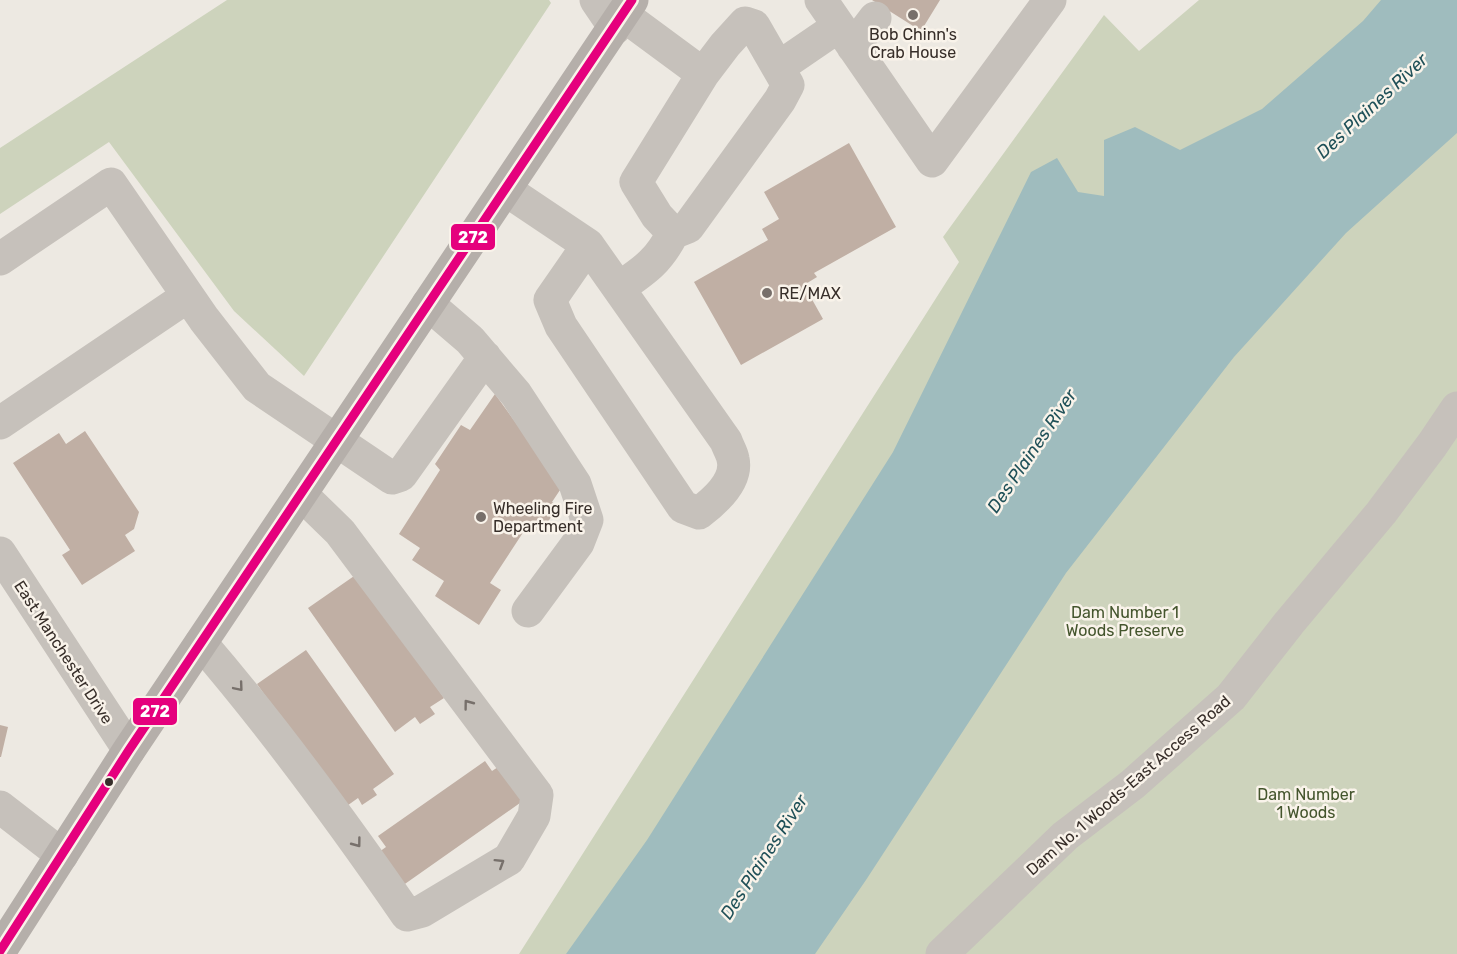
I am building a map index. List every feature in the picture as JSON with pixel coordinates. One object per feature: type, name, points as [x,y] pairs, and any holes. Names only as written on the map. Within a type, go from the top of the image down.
[{"type":"main road","points":[[0,951],[129,750],[506,190],[617,11]]},
{"type":"street","points":[[838,24],[932,161],[1050,0]]},
{"type":"street","points":[[617,11],[703,74]]},
{"type":"street","points":[[779,67],[838,24],[875,18]]},
{"type":"street","points":[[619,288],[652,265],[664,251],[674,233],[688,227],[780,100],[788,85],[754,26],[744,23],[703,74],[636,182],[657,216],[674,233]]},
{"type":"street","points":[[0,259],[111,184],[188,296],[257,387],[392,478],[401,475],[485,357]]},
{"type":"street","points":[[506,190],[588,245],[726,441],[734,461],[729,484],[714,502],[699,513],[683,507],[561,326],[550,300],[588,245]]},
{"type":"street","points":[[0,423],[188,296]]},
{"type":"street","points":[[428,304],[470,340],[516,394],[575,484],[587,520],[578,543],[528,611]]},
{"type":"street","name":"Dam No. 1 Woods-East Access Road","points":[[942,954],[1065,836],[1133,784],[1231,697],[1289,623],[1381,513],[1457,408]]},
{"type":"street","points":[[201,643],[242,690],[407,915],[422,911],[509,859],[534,816],[537,795],[340,532],[301,494]]},
{"type":"street","name":"East Manchester Drive","points":[[0,553],[129,750]]},
{"type":"street","points":[[0,807],[62,855]]},
{"type":"green space","points":[[227,0],[549,0],[551,3],[304,376],[234,311],[109,142],[0,214],[0,148]]},
{"type":"green space","name":"Dam Number 1 Woods Preserve","points":[[1199,0],[1457,0],[1457,954],[519,954],[959,262],[943,237],[1104,15],[1139,51]]},
{"type":"water","name":"Des Plaines River","points":[[1381,0],[1457,0],[1457,133],[1346,233],[1234,357],[1066,573],[866,880],[815,954],[566,954],[647,840],[893,452],[1031,172],[1057,158],[1078,192],[1104,196],[1104,140],[1135,127],[1180,150],[1262,109],[1363,21]]},
{"type":"building","name":"Bob Chinn's Crab House","points":[[872,0],[940,0],[921,31]]},
{"type":"building","points":[[849,143],[896,227],[814,273],[817,277],[804,285],[823,319],[741,365],[694,282],[768,240],[762,229],[779,219],[764,192]]},
{"type":"building","name":"Wheeling Fire Department","points":[[495,394],[562,487],[552,502],[558,506],[541,533],[529,528],[524,531],[490,583],[501,590],[479,625],[435,596],[444,581],[412,560],[420,548],[399,534],[440,470],[435,464],[461,425],[470,430]]},
{"type":"building","points":[[85,431],[139,512],[134,529],[125,535],[135,551],[82,585],[62,555],[70,550],[13,463],[59,433],[66,444]]},
{"type":"building","points":[[357,574],[444,698],[430,707],[435,714],[420,724],[415,717],[395,732],[308,608]]},
{"type":"building","points":[[306,650],[394,774],[373,789],[377,795],[362,805],[358,798],[344,808],[257,684]]},
{"type":"building","points":[[0,725],[8,727],[1,757],[0,757]]},
{"type":"building","points":[[485,761],[492,771],[501,765],[527,798],[402,886],[379,852],[386,847],[378,836]]},
{"type":"transit line","name":"272","points":[[0,951],[129,750],[632,0]]},
{"type":"place","name":"Bob Chinn's Crab House","points":[[913,15]]},
{"type":"place","name":"RE/MAX","points":[[767,293]]},
{"type":"place","name":"Wheeling Fire Department","points":[[481,517]]},
{"type":"park label","name":"Dam Number 1 Woods","points":[[1306,803]]}]
